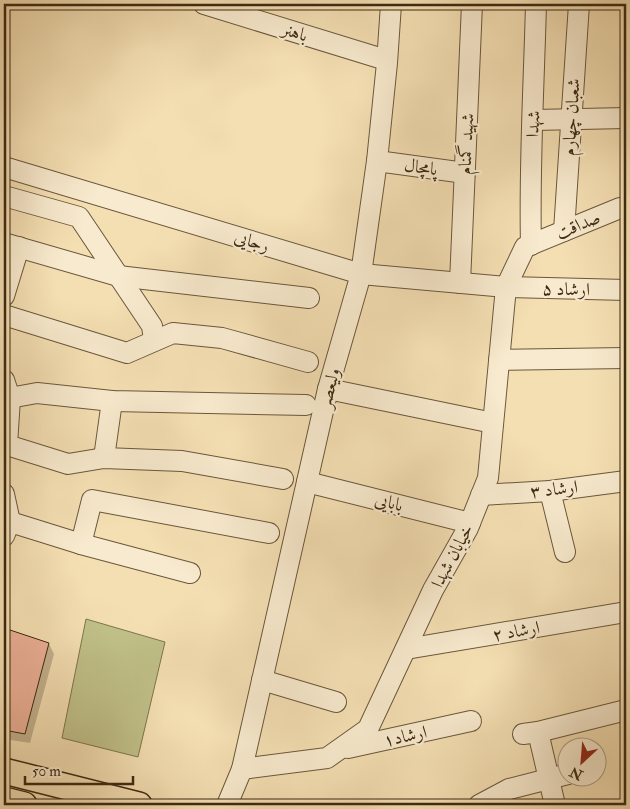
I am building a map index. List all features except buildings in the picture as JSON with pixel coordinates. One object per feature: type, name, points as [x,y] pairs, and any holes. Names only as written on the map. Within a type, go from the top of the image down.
[{"type":"main road","points":[[4,771],[139,805]]},
{"type":"main road","points":[[4,800],[24,805]]},
{"type":"street","name":"باهنر","points":[[204,4],[386,60]]},
{"type":"street","name":"ولیعصر","points":[[227,805],[242,770],[328,389],[361,274],[377,161],[391,4]]},
{"type":"street","name":"شهید گمنام","points":[[460,283],[472,4]]},
{"type":"street","name":"شهدا","points":[[531,245],[529,182],[534,120],[536,4]]},
{"type":"street","name":"شعبان چهارم","points":[[564,231],[579,4]]},
{"type":"street","points":[[534,120],[626,118]]},
{"type":"street","name":"پامچال","points":[[377,161],[465,173]]},
{"type":"street","name":"رجایی","points":[[4,167],[361,274],[506,287]]},
{"type":"street","points":[[4,196],[79,217],[152,326],[154,340]]},
{"type":"street","name":"صداقت","points":[[531,245],[626,207]]},
{"type":"street","points":[[4,296],[11,245],[118,276],[309,298]]},
{"type":"street","name":"خیابان شهدا","points":[[242,770],[327,758],[368,730],[433,590],[470,523],[488,478],[506,287],[525,248],[531,245]]},
{"type":"street","name":"ارشاد ۵","points":[[506,287],[626,290]]},
{"type":"street","points":[[4,315],[127,353],[173,333],[222,338],[308,362]]},
{"type":"street","points":[[499,360],[626,358]]},
{"type":"street","points":[[328,389],[493,423]]},
{"type":"street","points":[[284,480],[182,461],[104,458],[68,464],[7,445],[6,392],[37,393],[112,401],[306,406]]},
{"type":"street","points":[[104,458],[112,401]]},
{"type":"street","name":"ارشاد ۳","points":[[481,495],[550,491],[626,481]]},
{"type":"street","name":"بابایی","points":[[307,482],[470,523]]},
{"type":"street","points":[[550,491],[565,552]]},
{"type":"street","points":[[4,494],[6,526],[190,573]]},
{"type":"street","points":[[81,544],[92,500],[269,533]]},
{"type":"street","name":"ارشاد ۲","points":[[406,649],[626,612]]},
{"type":"street","points":[[262,680],[336,702]]},
{"type":"street","points":[[555,805],[558,777],[530,733],[626,710]]},
{"type":"street","name":"ارشاد۱","points":[[339,750],[471,721]]},
{"type":"street","points":[[479,805],[509,789],[558,777]]},
{"type":"green space","points":[[86,619],[165,642],[138,757],[62,738]]}]
